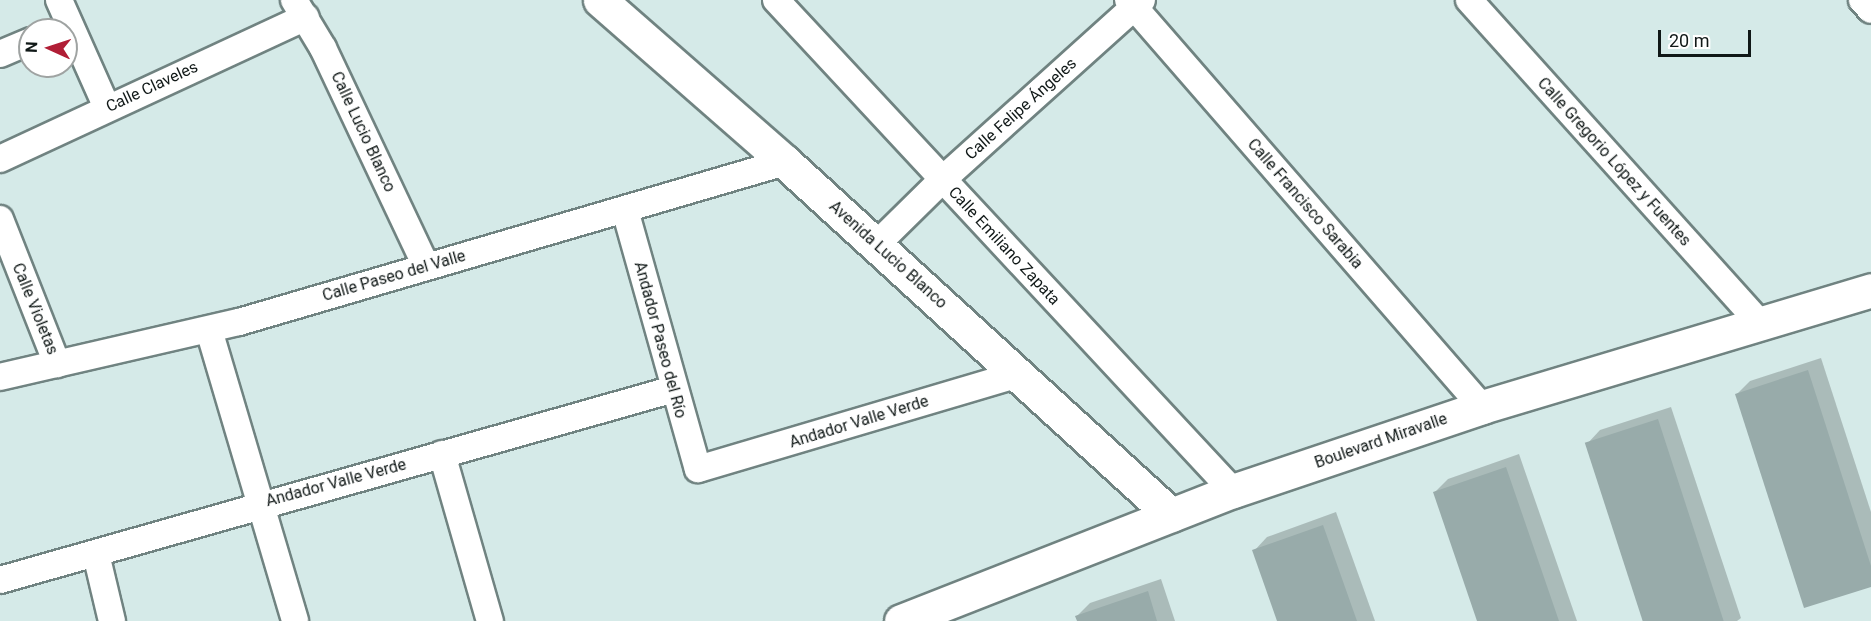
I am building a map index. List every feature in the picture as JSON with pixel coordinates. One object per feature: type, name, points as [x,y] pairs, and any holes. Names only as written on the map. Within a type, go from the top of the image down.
[{"type":"street","points":[[59,0],[62,18]]},
{"type":"street","name":"Avenida Lucio Blanco","points":[[600,0],[785,162],[1171,515]]},
{"type":"street","name":"Calle Emiliano Zapata","points":[[776,0],[1233,491]]},
{"type":"street","name":"Calle Gregorio López y Fuentes","points":[[1469,0],[1760,323]]},
{"type":"street","points":[[1862,0],[1871,10]]},
{"type":"street","name":"Calle Felipe Ángeles","points":[[876,245],[942,180],[1135,2]]},
{"type":"street","name":"Calle Francisco Sarabia","points":[[1135,2],[1482,407]]},
{"type":"street","name":"Calle Claveles","points":[[0,159],[300,9]]},
{"type":"street","name":"Calle Lucio Blanco","points":[[300,9],[426,266]]},
{"type":"street","points":[[0,54],[18,46]]},
{"type":"street","points":[[78,55],[106,108]]},
{"type":"street","name":"Calle Paseo del Valle","points":[[0,377],[208,330],[785,162]]},
{"type":"street","name":"Andador Paseo del Río","points":[[625,210],[698,469]]},
{"type":"street","name":"Calle Violetas","points":[[0,219],[57,364]]},
{"type":"street","name":"Boulevard Miravalle","points":[[901,621],[1233,491],[1482,407],[1871,290]]},
{"type":"street","points":[[208,330],[295,621]]},
{"type":"street","name":"Andador Valle Verde","points":[[698,469],[1019,374]]},
{"type":"street","name":"Andador Valle Verde","points":[[0,580],[96,554],[261,504],[674,389]]},
{"type":"street","points":[[442,454],[490,621]]},
{"type":"street","points":[[96,554],[112,621]]},
{"type":"building","points":[[1808,370],[1871,566],[1871,587],[1804,608],[1735,394]]},
{"type":"building","points":[[1658,419],[1724,621],[1643,621],[1585,443]]},
{"type":"building","points":[[1506,467],[1559,621],[1477,621],[1433,492]]},
{"type":"building","points":[[1323,525],[1357,621],[1277,621],[1252,550]]},
{"type":"building","points":[[1148,591],[1157,621],[1077,621],[1075,616]]}]
